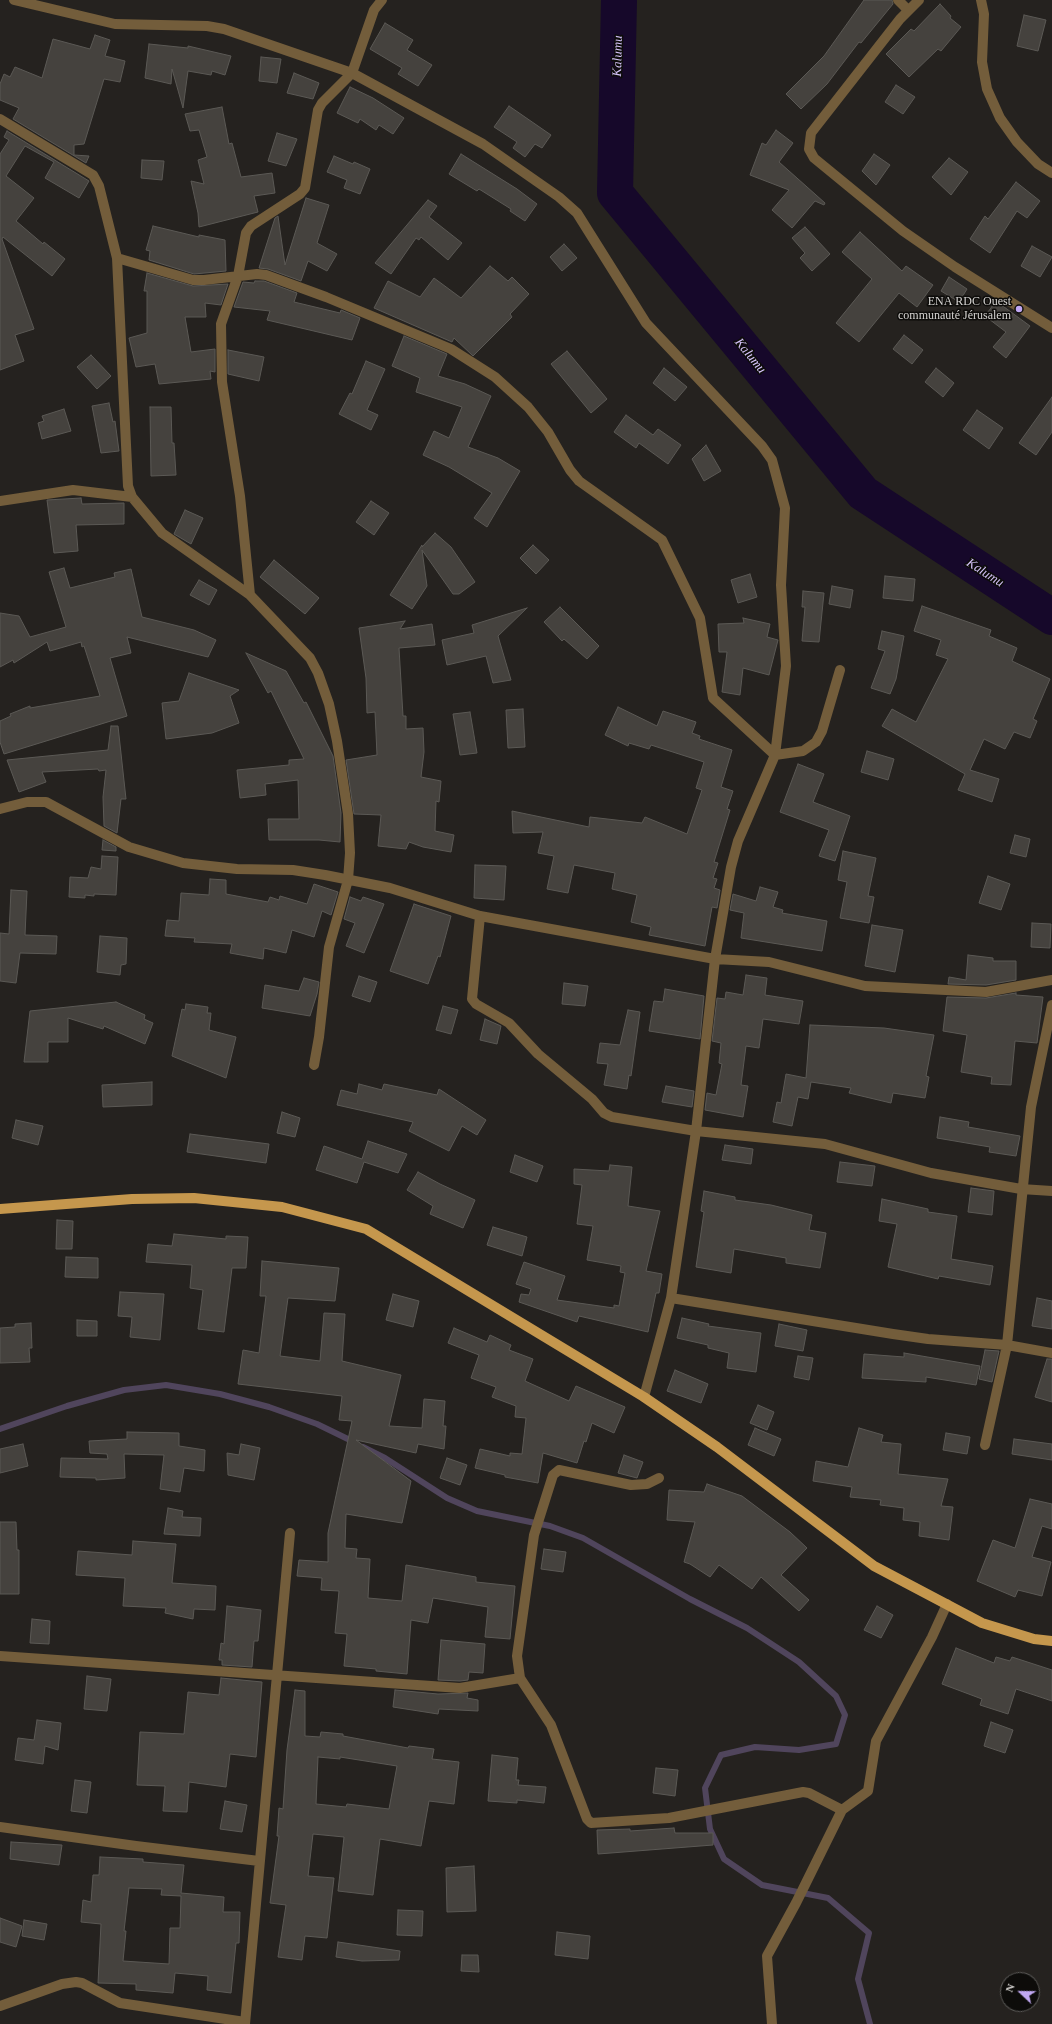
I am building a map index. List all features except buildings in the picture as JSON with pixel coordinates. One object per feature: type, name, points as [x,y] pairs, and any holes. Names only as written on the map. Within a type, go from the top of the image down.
[{"type":"main road","points":[[0,1209],[132,1199],[194,1198],[282,1207],[366,1229],[644,1397],[717,1447],[874,1566],[982,1623],[1034,1639],[1052,1641]]},
{"type":"street","points":[[14,0],[115,24],[216,27],[352,73],[483,144],[569,204],[583,220],[646,323],[768,453],[774,467],[785,508],[781,585],[786,666],[775,755],[734,854],[715,959],[696,1131],[671,1298],[644,1397]]},
{"type":"street","points":[[250,595],[240,496],[220,363],[221,324],[238,276],[242,246],[246,233],[251,226],[300,194],[305,188],[318,110],[322,103],[352,73],[374,10],[382,0]]},
{"type":"street","points":[[898,0],[908,10]]},
{"type":"street","points":[[920,0],[908,10],[811,133],[810,149],[814,158],[903,231],[961,272],[1052,328]]},
{"type":"street","points":[[981,0],[984,14],[982,62],[987,89],[1000,118],[1017,142],[1038,164],[1052,173]]},
{"type":"street","points":[[0,119],[93,175],[99,186],[117,258],[128,486],[132,497],[162,533],[250,595],[310,658],[318,673],[329,704],[337,741],[348,814],[350,853],[348,880],[331,938],[319,1037],[314,1065]]},
{"type":"street","points":[[117,258],[193,280],[257,274],[266,275],[326,297],[451,349],[495,377],[521,399],[548,432],[570,470],[579,481],[662,540],[700,618],[713,698],[775,755]]},
{"type":"street","points":[[0,501],[73,490],[132,497]]},
{"type":"street","points":[[775,755],[803,751],[816,742],[822,731],[840,670]]},
{"type":"street","points":[[0,809],[37,801],[46,802],[129,847],[183,864],[236,869],[294,870],[390,888],[480,916],[715,959],[769,962],[865,986],[986,992],[1052,980]]},
{"type":"street","points":[[480,916],[472,999],[476,1004],[509,1023],[538,1054],[592,1099],[604,1113],[612,1117],[696,1131],[825,1144],[924,1171],[1021,1189],[1052,1191]]},
{"type":"street","points":[[985,1445],[1007,1345],[1021,1189],[1031,1107],[1048,1044],[1052,1005]]},
{"type":"street","points":[[671,1298],[928,1339],[1007,1345],[1052,1353]]},
{"type":"street","points":[[659,1478],[647,1484],[630,1485],[559,1470],[553,1475],[550,1482],[534,1535],[517,1656],[520,1678],[554,1730],[589,1821],[596,1824],[650,1820],[802,1792],[809,1793],[842,1810]]},
{"type":"street","points":[[0,2006],[62,1984],[82,1982],[120,2003],[245,2023],[290,1533]]},
{"type":"street","points":[[772,2024],[766,1970],[767,1956],[796,1903],[842,1810],[868,1791],[876,1741],[932,1637],[947,1604]]},
{"type":"street","points":[[0,1656],[460,1688],[520,1678]]},
{"type":"street","points":[[0,1827],[259,1861]]},
{"type":"waterway","name":"Kalumu","points":[[619,0],[615,193],[863,493],[1052,617]]},
{"type":"waterway","points":[[0,1429],[67,1406],[124,1390],[166,1385],[220,1394],[269,1407],[317,1424],[354,1442]]},
{"type":"waterway","points":[[363,1447],[385,1458],[447,1498],[477,1511],[550,1526],[583,1538],[690,1599],[747,1628],[799,1662],[836,1696],[845,1715],[836,1744],[799,1750],[755,1747],[721,1755],[705,1788],[710,1829],[724,1859],[762,1885],[828,1898],[869,1933],[858,1979],[870,2024]]},
{"type":"place","name":"ENA RDC Ouest communauté Jérusalem","points":[[1019,309]]}]
